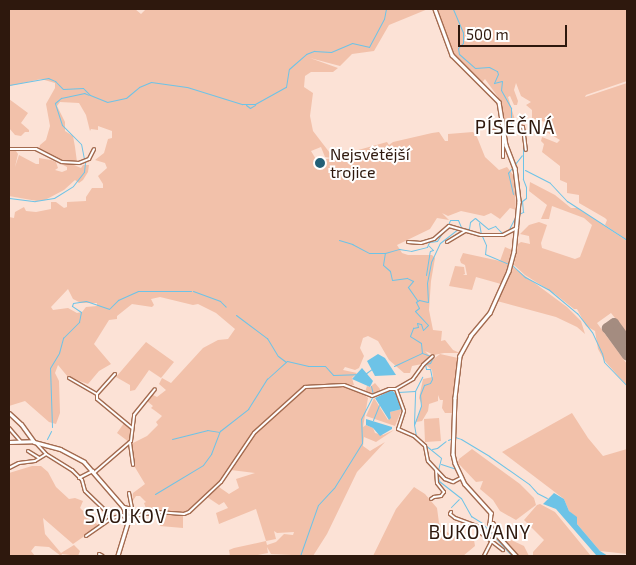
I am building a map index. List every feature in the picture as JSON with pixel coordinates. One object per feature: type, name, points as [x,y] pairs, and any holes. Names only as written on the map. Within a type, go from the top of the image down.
[{"type":"main road","points":[[9,412],[21,424],[33,442],[57,448],[82,460],[124,508],[128,522],[117,556]]},
{"type":"street","points":[[435,9],[452,55],[483,88],[497,98],[505,131],[506,148],[515,168],[518,214],[509,272],[490,312],[471,336],[460,356],[455,398],[454,459],[467,486],[491,513],[490,524],[493,536],[503,550]]},
{"type":"street","points":[[491,131],[505,131],[521,126],[525,130],[526,150]]},
{"type":"street","points":[[503,157],[501,139],[505,131]]},
{"type":"street","points":[[9,150],[36,149],[62,162],[79,164],[89,159],[94,148]]},
{"type":"street","points":[[408,242],[421,243],[434,239],[449,226],[481,235],[503,235],[517,228]]},
{"type":"street","points":[[447,242],[465,231]]},
{"type":"street","points":[[128,517],[157,512],[184,514],[189,512],[221,482],[254,432],[305,387],[344,385],[356,388],[370,396],[389,389],[396,389],[416,376],[423,365],[432,357]]},
{"type":"street","points":[[115,374],[97,394],[97,399],[132,428]]},
{"type":"street","points":[[69,378],[97,394]]},
{"type":"street","points":[[133,465],[130,443],[134,415],[155,389]]},
{"type":"street","points":[[396,389],[404,411],[398,429],[414,436],[425,446],[428,460],[445,479],[453,482],[462,478]]},
{"type":"street","points":[[9,428],[21,442]]},
{"type":"street","points":[[9,442],[33,442]]},
{"type":"street","points":[[79,478],[93,472],[130,443]]},
{"type":"street","points":[[37,444],[46,454],[68,466],[84,483],[85,490],[113,518]]},
{"type":"street","points":[[28,451],[39,458]]},
{"type":"street","points":[[9,468],[46,454]]},
{"type":"street","points":[[431,500],[434,497],[441,496],[444,492],[437,482],[437,471]]},
{"type":"street","points":[[129,493],[133,515]]},
{"type":"street","points":[[122,515],[124,508],[132,509]]},
{"type":"street","points":[[451,512],[450,514],[455,518],[477,526],[493,536],[516,556]]},
{"type":"street","points":[[86,536],[113,518],[122,515]]},
{"type":"street","points":[[122,515],[128,522]]},
{"type":"street","points":[[484,556],[493,536]]},
{"type":"street","points":[[99,554],[104,556]]},
{"type":"shaded area","points":[[9,9],[135,9],[141,14],[146,9],[428,9],[389,25],[374,51],[352,54],[340,66],[310,58],[338,68],[333,72],[311,72],[305,76],[304,87],[313,93],[310,116],[313,131],[333,157],[387,142],[389,145],[393,142],[432,133],[439,132],[445,141],[448,141],[448,134],[473,132],[485,157],[499,170],[507,167],[514,176],[516,210],[510,208],[500,219],[491,213],[484,216],[461,211],[448,216],[442,213],[449,220],[437,218],[430,229],[397,245],[402,253],[408,255],[432,255],[435,258],[429,310],[433,330],[442,331],[441,341],[445,340],[453,350],[460,353],[434,355],[425,351],[430,356],[422,364],[412,366],[410,373],[404,373],[389,360],[378,341],[368,336],[363,338],[360,348],[364,356],[359,368],[355,370],[345,367],[343,370],[357,373],[352,378],[354,385],[340,384],[358,390],[368,398],[363,427],[366,425],[373,428],[375,433],[383,435],[394,430],[376,442],[364,437],[363,446],[370,451],[385,442],[357,472],[327,534],[313,556],[271,554],[267,547],[268,553],[253,556],[230,556],[229,550],[266,541],[256,509],[219,524],[216,513],[228,508],[224,502],[219,505],[207,497],[219,487],[229,494],[239,488],[236,479],[255,473],[231,470],[253,434],[308,387],[305,386],[252,434],[220,483],[188,511],[183,514],[147,511],[144,503],[146,502],[140,496],[136,496],[132,502],[133,493],[145,484],[133,464],[131,444],[147,436],[158,425],[156,422],[162,416],[151,408],[153,406],[147,401],[151,394],[157,397],[166,390],[159,384],[162,378],[171,383],[203,348],[218,340],[228,339],[235,329],[216,313],[198,304],[193,305],[160,297],[151,299],[154,305],[152,307],[132,304],[117,316],[117,319],[109,320],[94,344],[111,364],[99,371],[88,384],[68,377],[58,365],[55,373],[59,381],[60,413],[56,424],[49,422],[25,401],[9,406],[9,217],[14,218],[15,212],[24,207],[26,211],[36,212],[51,209],[51,202],[56,202],[64,208],[67,207],[67,202],[86,201],[86,197],[92,188],[103,188],[103,184],[98,176],[107,168],[105,163],[95,160],[104,153],[108,139],[112,138],[112,131],[98,126],[98,130],[91,129],[90,131],[86,115],[79,103],[60,102],[57,106],[65,122],[65,131],[73,136],[77,162],[74,165],[81,168],[83,165],[89,165],[88,172],[79,183],[75,180],[64,190],[45,200],[37,201],[9,196],[9,151],[16,151],[18,154],[15,167],[19,155],[36,164],[39,164],[39,158],[51,160],[56,162],[58,168],[55,170],[62,172],[67,170],[67,167],[38,152],[40,145],[46,140],[50,126],[46,104],[55,88],[55,83],[41,79],[9,86]],"holes":[[[321,147],[325,157],[332,158],[317,161],[311,151]],[[68,289],[73,299],[81,303],[97,303],[97,306],[86,307],[82,312],[77,313],[68,308],[53,310],[51,307]],[[274,531],[277,533],[294,532],[293,535],[284,534],[276,542],[267,545],[266,541],[276,539]]]},
{"type":"shaded area","points":[[436,9],[627,9],[627,81],[586,95],[585,97],[627,83],[627,240],[605,225],[607,220],[605,218],[579,203],[579,195],[567,193],[567,183],[560,180],[560,166],[542,152],[544,144],[541,141],[542,137],[557,143],[560,140],[543,130],[545,122],[532,118],[532,110],[526,105],[531,102],[521,96],[516,83],[514,90],[518,101],[517,105],[514,105],[510,96],[508,97],[515,120],[510,122],[509,126],[505,125],[498,97],[485,79],[481,84],[450,50]]},
{"type":"shaded area","points":[[9,99],[28,113],[21,123],[29,132],[25,132],[21,136],[15,135],[9,128]]},
{"type":"shaded area","points":[[530,182],[555,195],[571,208],[577,208],[627,241],[627,333],[611,313],[597,323],[627,364],[627,386],[604,360],[598,349],[595,331],[586,326],[577,309],[574,309],[525,275],[514,265],[518,244],[521,242],[530,244],[529,236],[520,234],[529,225],[539,222],[547,225],[541,243],[542,248],[575,259],[580,257],[592,225],[584,218],[552,206],[549,219],[541,219],[547,205],[529,191]]},
{"type":"shaded area","points":[[505,247],[512,250],[513,253],[501,284],[476,277],[472,290],[449,286],[455,266],[464,267],[465,274],[463,275],[467,275],[465,265],[460,260],[463,253],[500,261]]},
{"type":"shaded area","points":[[513,267],[567,307],[581,321],[585,334],[577,327],[556,317],[497,301]]},
{"type":"shaded area","points":[[146,342],[174,362],[161,378],[149,370],[135,390],[130,391],[130,385],[116,377]]},
{"type":"shaded area","points":[[440,354],[458,358],[452,413],[445,413],[442,408],[443,400],[440,400],[438,395],[438,401],[429,404],[428,411],[422,421],[416,422],[422,405],[419,398],[423,379],[433,377],[432,370],[426,365]]},
{"type":"shaded area","points":[[375,383],[380,389],[379,392],[373,394],[365,392],[367,386],[370,387]]},
{"type":"shaded area","points":[[374,398],[388,420],[391,417],[390,412],[402,409],[395,426],[366,416]]},
{"type":"shaded area","points":[[572,413],[588,438],[603,456],[627,449],[627,554],[600,551],[577,524],[577,518],[569,511],[564,499],[502,452]]},
{"type":"shaded area","points":[[439,418],[441,441],[425,442],[424,419]]},
{"type":"shaded area","points":[[124,423],[132,429],[129,442],[117,433]]},
{"type":"shaded area","points":[[472,449],[520,484],[534,498],[536,505],[516,520],[500,511],[493,500],[480,489],[483,481],[476,482],[458,463],[459,459]]},
{"type":"shaded area","points":[[32,466],[41,466],[48,472],[56,487],[69,499],[75,498],[83,501],[80,508],[99,526],[73,544],[43,518],[45,534],[61,553],[74,545],[80,551],[78,556],[62,554],[61,556],[49,547],[35,546],[31,551],[35,556],[9,556],[9,473]]},
{"type":"shaded area","points":[[414,487],[425,494],[437,508],[439,523],[443,529],[453,536],[469,541],[474,540],[475,546],[463,556],[373,556],[396,509]]},
{"type":"shaded area","points":[[540,504],[555,512],[591,556],[533,556],[533,552],[544,540],[524,520]]},
{"type":"shaded area","points":[[163,513],[183,516],[183,528],[160,526]]},
{"type":"shaded area","points":[[505,537],[524,546],[529,556],[518,556],[502,540]]},
{"type":"water","points":[[378,354],[385,358],[396,375],[375,376],[367,361]]},
{"type":"water","points":[[362,368],[373,381],[370,387],[352,379]]},
{"type":"water","points":[[392,390],[398,396],[402,409],[390,412],[391,418],[389,420],[375,398]]},
{"type":"water","points":[[366,419],[392,427],[392,429],[380,436],[373,428],[366,425]]},
{"type":"water","points":[[554,493],[564,499],[569,511],[577,517],[577,524],[600,551],[608,556],[596,555],[556,509],[543,504]]},
{"type":"waterway","points":[[9,85],[48,78],[55,81],[63,89],[83,88],[90,95],[107,102],[126,98],[139,87],[151,82],[187,87],[242,104],[255,104],[286,87],[289,69],[306,54],[314,51],[331,52],[352,43],[369,47],[384,19],[386,9]]},
{"type":"waterway","points":[[453,9],[463,32],[463,43],[458,48],[459,54],[475,68],[489,67],[497,71],[498,74],[494,83],[502,81],[501,90],[511,108],[511,125],[522,130]]},
{"type":"waterway","points":[[84,159],[81,144],[62,125],[55,103],[61,98],[84,93],[89,95]]},
{"type":"waterway","points":[[246,105],[250,108],[255,105]]},
{"type":"waterway","points":[[507,233],[516,215],[523,212],[522,201],[526,198],[526,187],[523,179],[523,136]]},
{"type":"waterway","points":[[515,164],[522,155]]},
{"type":"waterway","points":[[9,198],[35,201],[54,198],[73,186],[84,172],[85,162]]},
{"type":"waterway","points":[[513,194],[508,173],[514,165]]},
{"type":"waterway","points":[[525,170],[550,183],[567,201],[627,240]]},
{"type":"waterway","points":[[460,228],[469,229],[470,222],[475,218],[488,229],[495,226],[503,234]]},
{"type":"waterway","points":[[448,225],[450,220],[458,220],[461,227]]},
{"type":"waterway","points":[[479,223],[481,234]]},
{"type":"waterway","points":[[416,436],[414,425],[421,406],[420,395],[424,385],[430,383],[432,379],[430,369],[426,369],[425,364],[430,363],[433,357],[422,353],[421,343],[410,336],[413,328],[418,327],[417,323],[421,324],[423,330],[428,325],[415,311],[419,308],[416,302],[419,300],[428,302],[427,283],[431,262],[440,243],[459,228]]},
{"type":"waterway","points":[[417,300],[408,287],[413,281],[407,278],[392,280],[390,271],[383,265],[385,253],[399,249],[411,251],[427,247],[429,242],[437,241],[442,233]]},
{"type":"waterway","points":[[482,236],[486,245],[485,254],[509,264]]},
{"type":"waterway","points":[[339,240],[369,253],[385,253]]},
{"type":"waterway","points":[[426,275],[430,251],[433,250],[429,246]]},
{"type":"waterway","points":[[512,265],[525,277],[548,289],[577,313],[592,332],[604,362],[627,386]]},
{"type":"waterway","points":[[52,427],[50,368],[59,353],[63,338],[79,322],[81,312],[72,306],[73,303],[86,301],[109,309],[118,300],[138,291],[191,291]]},
{"type":"waterway","points":[[193,291],[220,301],[226,307]]},
{"type":"waterway","points":[[236,315],[267,338],[278,356],[286,362]]},
{"type":"waterway","points":[[394,366],[422,353]]},
{"type":"waterway","points":[[155,494],[203,465],[211,454],[220,431],[248,409],[267,379],[287,361],[308,366],[325,366],[333,375],[356,374]]},
{"type":"waterway","points":[[365,374],[372,369]]},
{"type":"waterway","points":[[414,424],[415,391],[422,377]]},
{"type":"waterway","points":[[371,386],[373,394]]},
{"type":"waterway","points":[[398,392],[415,391]]},
{"type":"waterway","points":[[300,556],[318,505],[334,488],[362,443],[361,419],[372,397]]},
{"type":"waterway","points":[[373,420],[379,405]]},
{"type":"waterway","points":[[172,439],[207,430],[219,432]]},
{"type":"waterway","points":[[47,439],[51,431]]},
{"type":"waterway","points":[[448,440],[455,437],[461,439],[489,456],[529,484],[537,493],[547,498]]},
{"type":"waterway","points":[[432,449],[437,448],[446,441]]},
{"type":"waterway","points":[[424,444],[441,458],[437,474],[439,481],[461,498],[471,516],[482,523],[512,556]]},
{"type":"waterway","points":[[441,464],[456,469]]},
{"type":"waterway","points":[[451,507],[459,499]]},
{"type":"runway","points":[[627,341],[614,323],[607,328],[627,356]]},
{"type":"place","name":"Nejsvětější trojice","points":[[320,163]]},
{"type":"district","name":"PÍSEČNÁ","points":[[515,127]]},
{"type":"district","name":"SVOJKOV","points":[[126,516]]},
{"type":"district","name":"BUKOVANY","points":[[480,532]]}]
